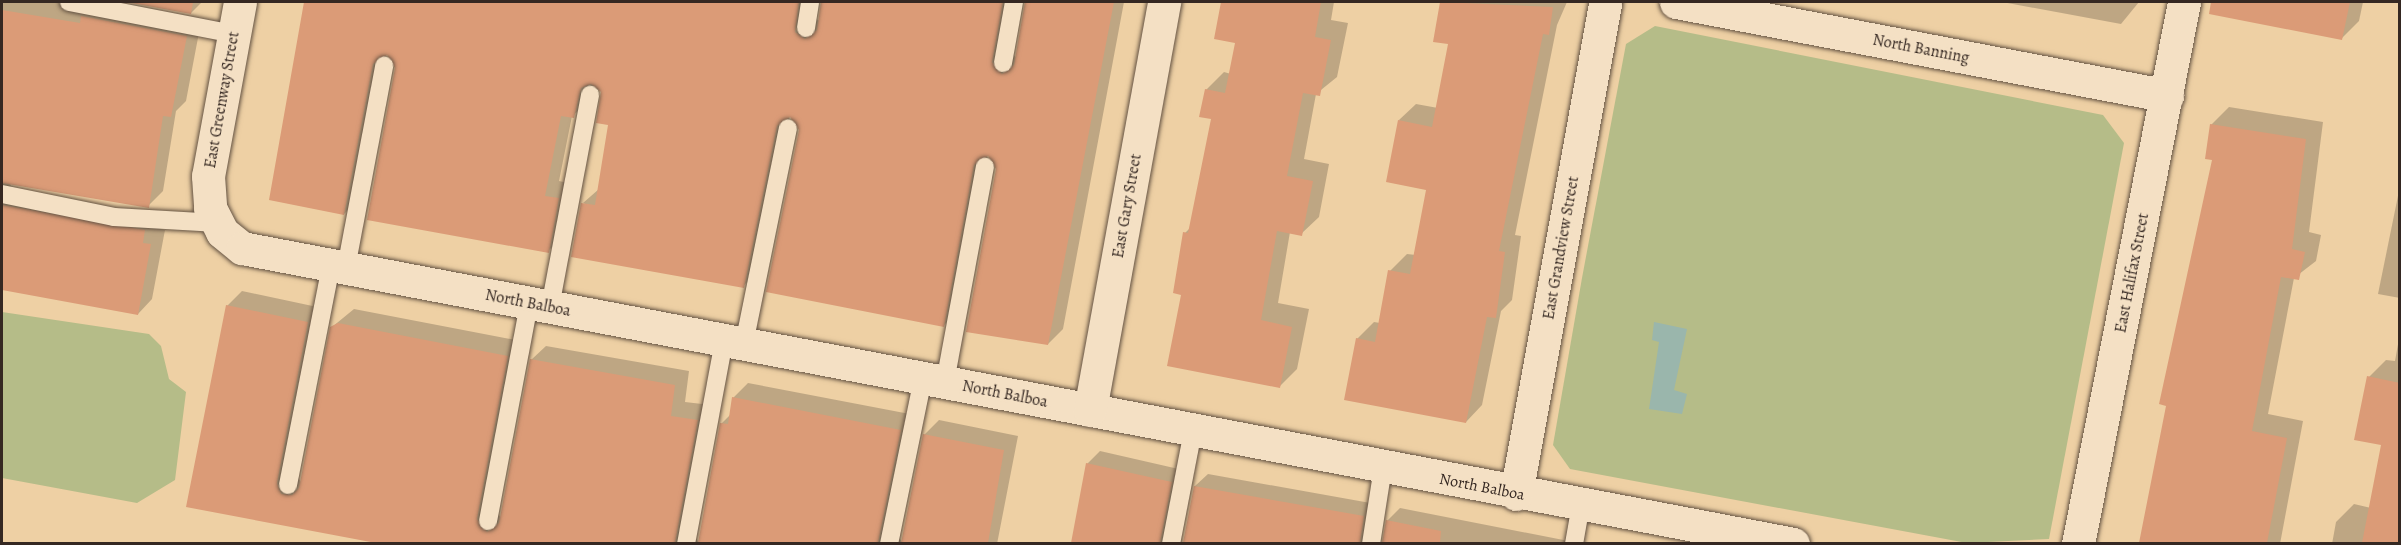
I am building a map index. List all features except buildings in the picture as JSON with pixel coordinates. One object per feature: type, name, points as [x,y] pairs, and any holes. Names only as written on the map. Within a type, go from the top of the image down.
[{"type":"street","name":"East Greenway Street","points":[[220,228],[210,208],[208,176],[240,2]]},
{"type":"street","name":"East Gary Street","points":[[1090,410],[1164,2]]},
{"type":"street","name":"East Grandview Street","points":[[1516,494],[1605,2]]},
{"type":"street","name":"North Banning","points":[[1676,2],[2167,96]]},
{"type":"street","name":"East Halifax Street","points":[[2078,543],[2184,2]]},
{"type":"street","name":"North Balboa","points":[[220,228],[242,248],[1516,494],[1760,540],[1793,543]]},
{"type":"lane","points":[[69,2],[234,34]]},
{"type":"lane","points":[[806,28],[810,2]]},
{"type":"lane","points":[[1003,63],[1014,2]]},
{"type":"lane","points":[[288,485],[384,66]]},
{"type":"lane","points":[[488,521],[590,95]]},
{"type":"lane","points":[[686,543],[788,128]]},
{"type":"lane","points":[[889,543],[934,380],[985,167]]},
{"type":"lane","points":[[2,194],[114,216],[220,228]]},
{"type":"lane","points":[[1171,543],[1193,431]]},
{"type":"lane","points":[[1371,543],[1383,467]]},
{"type":"lane","points":[[1574,543],[1581,505]]},
{"type":"green space","points":[[1655,26],[2103,115],[2124,143],[2049,539],[1967,543],[1570,469],[1553,445],[1626,44]]},
{"type":"green space","points":[[2,312],[149,334],[161,346],[169,379],[186,392],[175,480],[137,503],[2,478]]},
{"type":"water","points":[[1654,322],[1687,329],[1674,390],[1687,394],[1682,414],[1649,409],[1659,342],[1652,340]]}]
